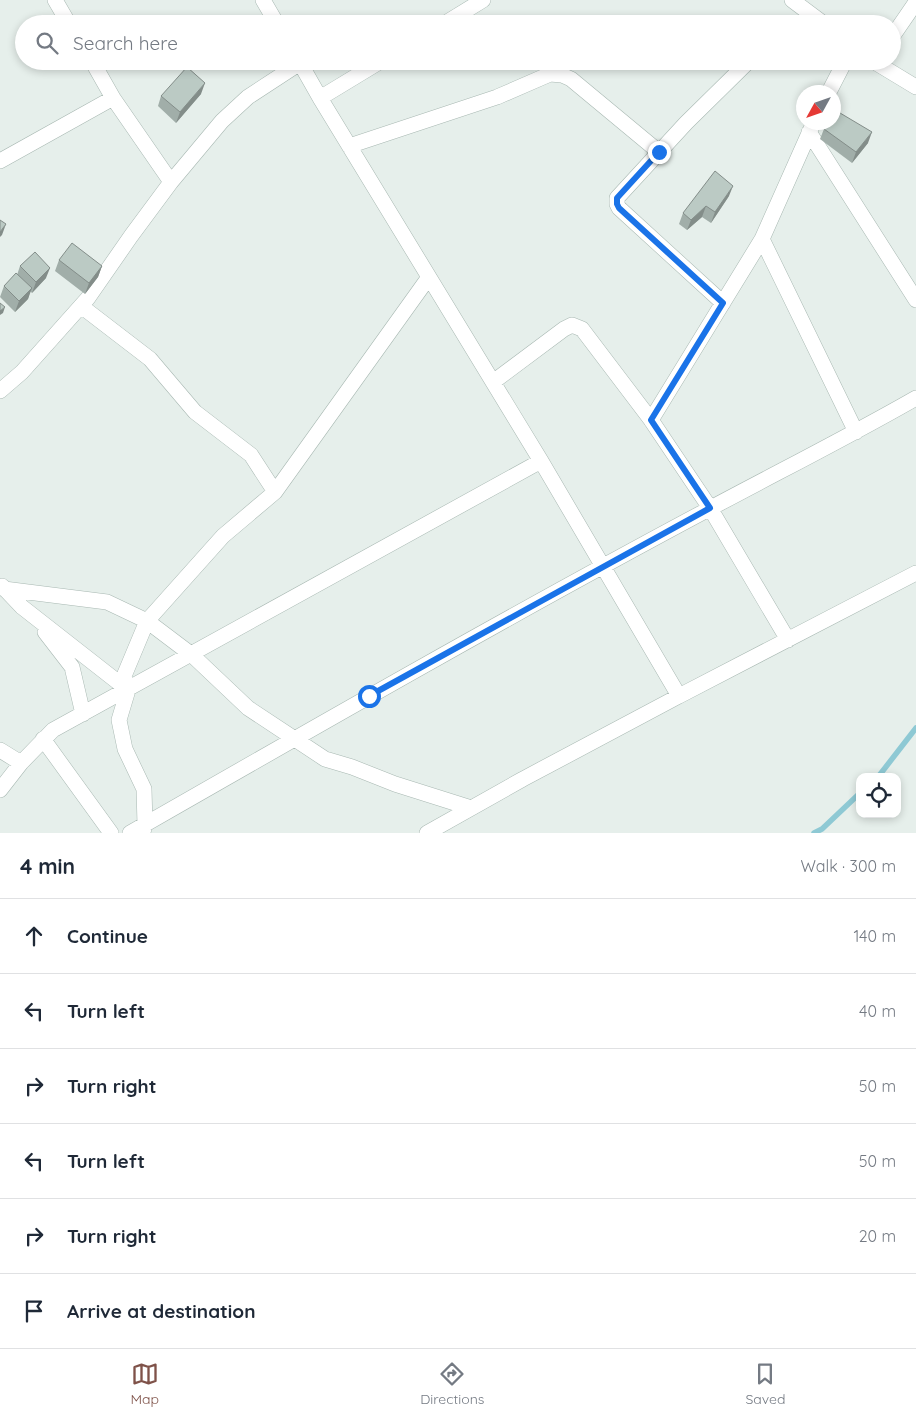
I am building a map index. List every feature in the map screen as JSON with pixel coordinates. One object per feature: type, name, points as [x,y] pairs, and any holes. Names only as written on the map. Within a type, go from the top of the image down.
[{"type":"street","points":[[55,0],[64,15]]},
{"type":"street","points":[[264,0],[272,15]]},
{"type":"street","points":[[459,15],[483,0]]},
{"type":"street","points":[[792,0],[810,15]]},
{"type":"street","points":[[901,24],[916,2]]},
{"type":"street","points":[[97,70],[113,98],[171,182]]},
{"type":"street","points":[[0,391],[22,372],[81,306],[171,182],[222,121],[248,97],[288,70]]},
{"type":"street","points":[[304,70],[541,461],[678,696]]},
{"type":"street","points":[[320,98],[367,70]]},
{"type":"street","points":[[723,303],[619,208],[617,198],[686,123],[740,70]]},
{"type":"street","points":[[833,85],[840,70]]},
{"type":"street","points":[[887,70],[916,87]]},
{"type":"street","points":[[349,146],[497,97],[550,74],[562,75],[571,79],[659,152]]},
{"type":"street","points":[[0,161],[113,98]]},
{"type":"street","points":[[651,420],[762,239],[810,130]]},
{"type":"street","points":[[813,130],[916,300]]},
{"type":"street","points":[[762,239],[856,432]]},
{"type":"street","points":[[143,829],[144,789],[125,749],[119,720],[128,690],[124,676],[147,621],[223,536],[275,492],[429,277]]},
{"type":"street","points":[[81,306],[150,359],[195,412],[251,455],[275,492]]},
{"type":"street","points":[[493,382],[564,329],[572,326],[582,330],[651,420],[710,508],[788,640]]},
{"type":"street","points":[[130,833],[143,829],[294,740],[710,508],[856,432],[916,398]]},
{"type":"street","points":[[0,790],[21,763],[53,730],[541,461]]},
{"type":"street","points":[[427,833],[678,696],[916,573]]},
{"type":"street","points":[[2,586],[22,607],[128,690]]},
{"type":"street","points":[[2,586],[107,602],[147,621],[192,655],[248,708],[325,759],[471,808]]},
{"type":"street","points":[[32,615],[72,667],[83,714]]},
{"type":"street","points":[[43,739],[111,833]]},
{"type":"street","points":[[0,750],[21,763]]},
{"type":"building","points":[[184,70],[190,70],[205,83],[180,112],[161,96]]},
{"type":"building","points":[[841,114],[872,132],[856,152],[825,130],[841,130]]},
{"type":"building","points":[[715,171],[733,186],[715,212],[706,206],[691,220],[683,213]]},
{"type":"building","points":[[0,220],[6,224],[0,232]]},
{"type":"building","points":[[72,243],[102,266],[89,283],[59,260]]},
{"type":"building","points":[[35,252],[50,268],[36,282],[20,266]]},
{"type":"building","points":[[16,273],[32,288],[19,301],[4,286]]},
{"type":"building","points":[[0,303],[5,307],[0,311]]},
{"type":"waterway","points":[[881,773],[916,728]]},
{"type":"waterway","points":[[814,833],[822,829],[856,797]]},
{"type":"route","points":[[369,696],[710,508],[651,420],[723,303],[619,208],[617,204],[617,198],[659,152]]}]
